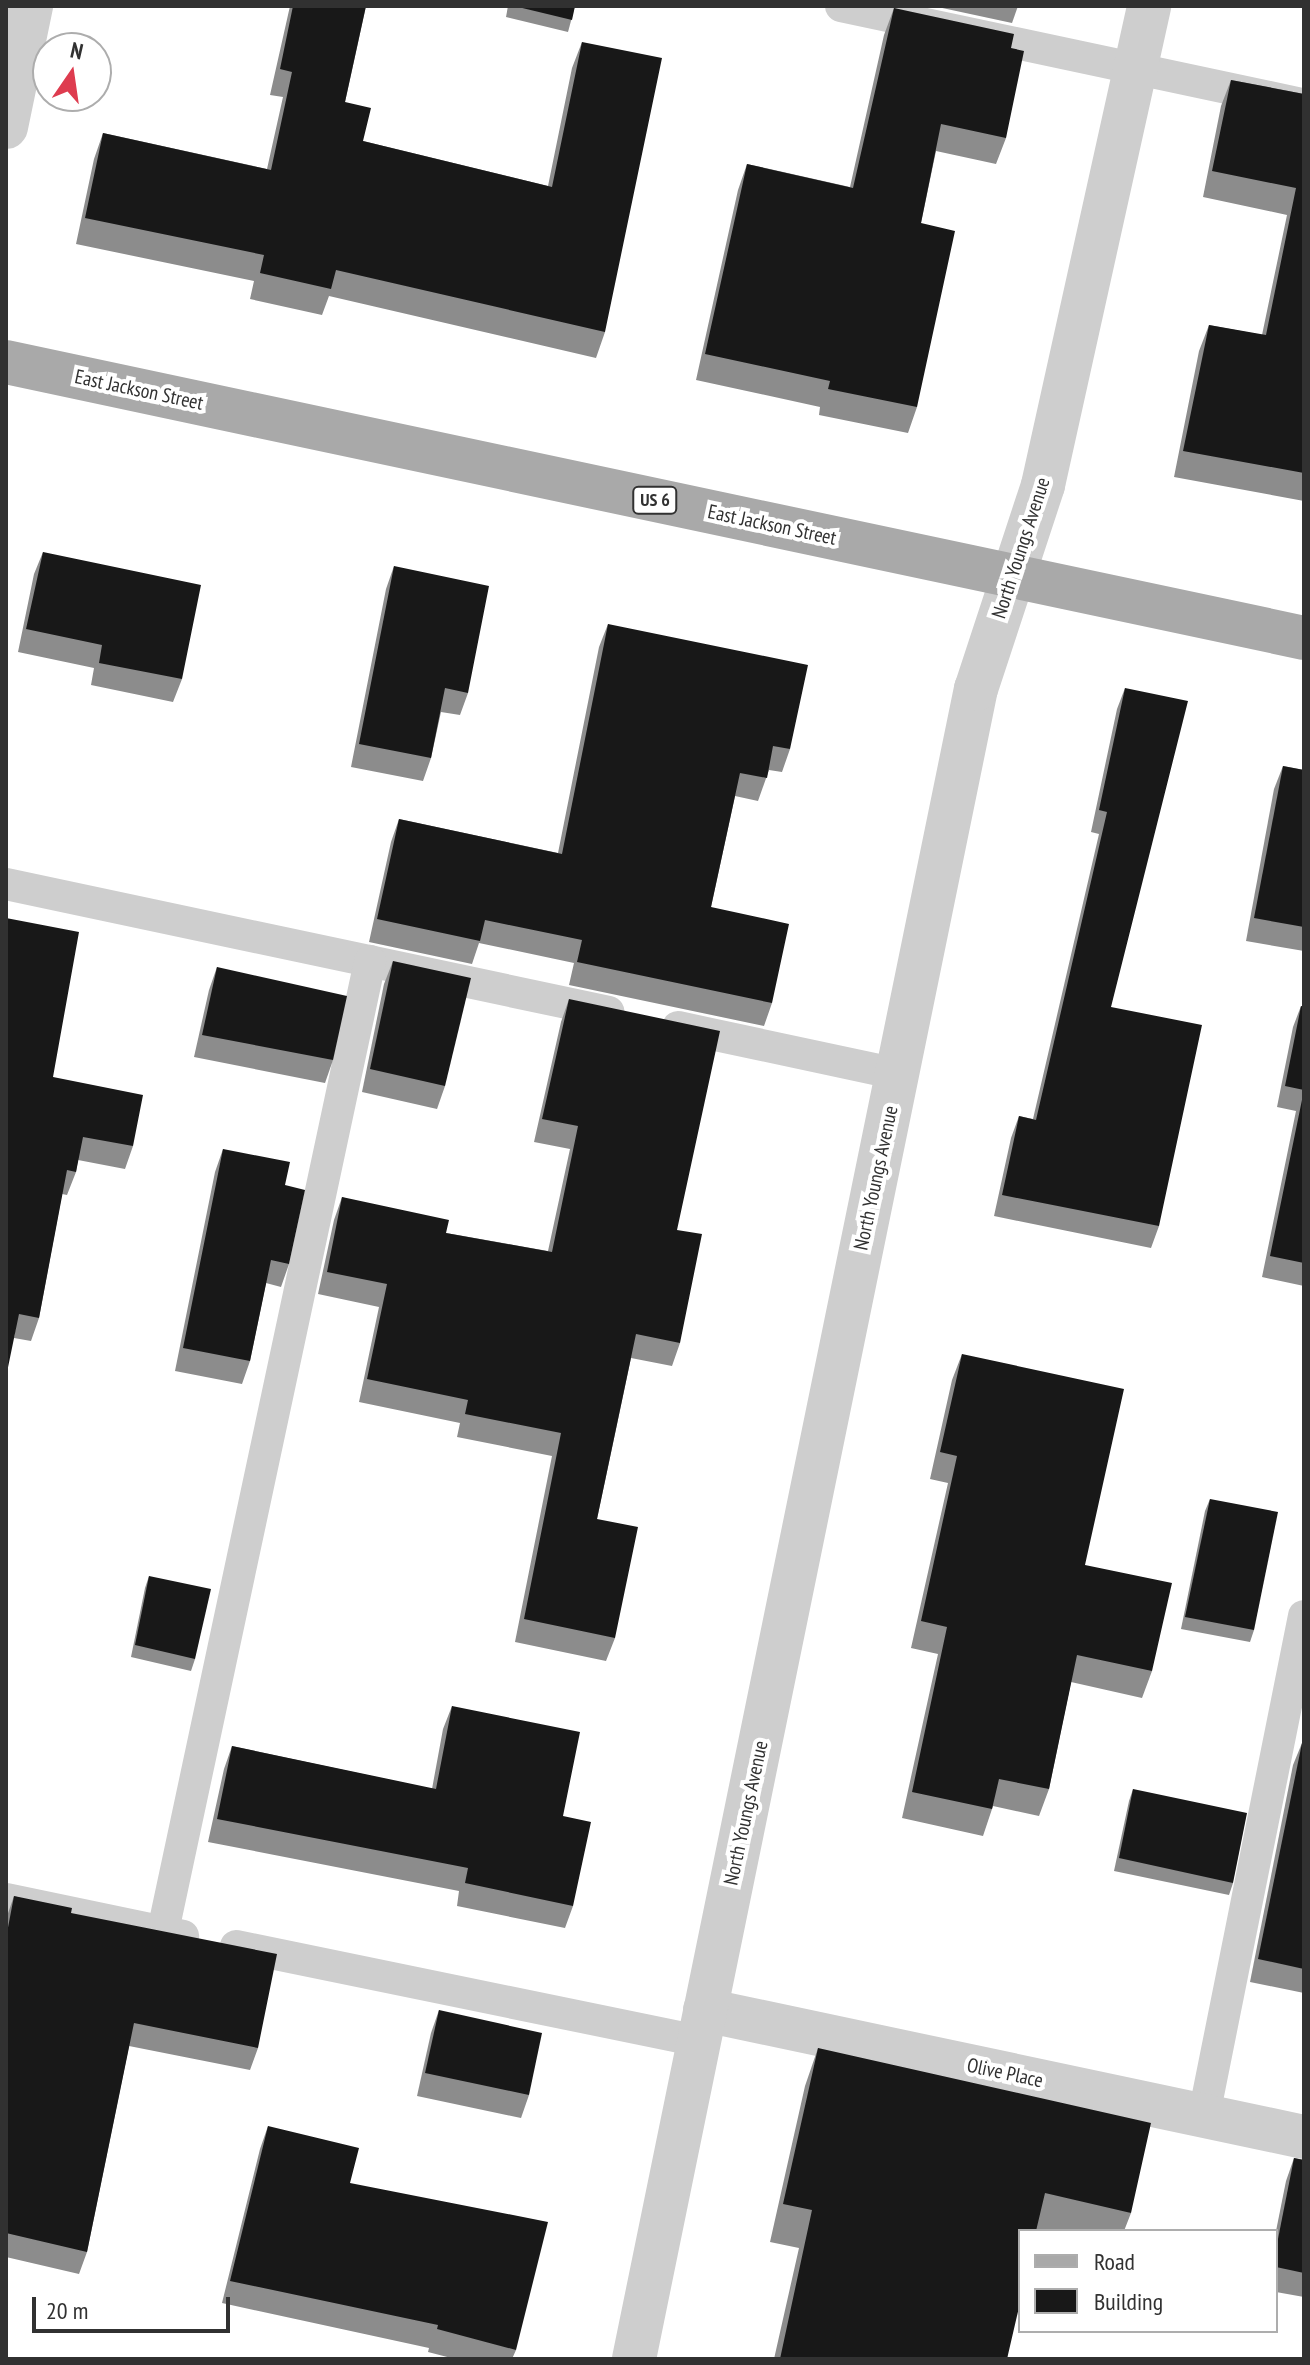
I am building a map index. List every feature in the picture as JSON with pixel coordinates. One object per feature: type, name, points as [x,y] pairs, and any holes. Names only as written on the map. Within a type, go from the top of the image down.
[{"type":"main road","name":"East Jackson Street","points":[[6,362],[1304,638]]},
{"type":"street","points":[[6,127],[31,6]]},
{"type":"street","name":"North Youngs Avenue","points":[[634,2359],[976,689],[1043,485],[1149,6]]},
{"type":"street","name":"Olive Place","points":[[702,2026],[1204,2115],[1304,2137]]},
{"type":"lane","points":[[841,6],[1304,104]]},
{"type":"lane","points":[[6,884],[897,1074]]},
{"type":"lane","points":[[163,1931],[370,961]]},
{"type":"lane","points":[[1204,2115],[1304,1616]]},
{"type":"lane","points":[[6,1899],[163,1931],[702,2026]]},
{"type":"building","points":[[293,6],[366,6],[345,102],[371,108],[363,141],[552,187],[582,42],[662,58],[605,332],[336,270],[331,289],[260,273],[264,255],[85,218],[103,133],[271,170],[292,72],[280,69]]},
{"type":"building","points":[[514,6],[575,6],[572,20]]},
{"type":"building","points":[[894,8],[1014,34],[1011,48],[1024,51],[1006,138],[941,124],[921,223],[955,231],[917,407],[828,389],[830,381],[705,354],[747,164],[853,188]]},
{"type":"building","points":[[1231,80],[1304,94],[1304,473],[1183,451],[1209,325],[1266,335],[1296,188],[1212,171]]},
{"type":"building","points":[[43,552],[201,585],[182,679],[99,663],[102,645],[26,629]]},
{"type":"building","points":[[394,566],[489,586],[468,693],[445,688],[431,758],[359,744]]},
{"type":"building","points":[[608,624],[808,665],[790,749],[773,746],[767,778],[740,773],[711,907],[789,924],[772,1003],[577,962],[582,940],[485,920],[480,941],[377,919],[399,819],[562,854]]},
{"type":"building","points":[[1125,688],[1188,701],[1111,1007],[1202,1025],[1159,1226],[1002,1195],[1019,1116],[1036,1120],[1107,812],[1099,810]]},
{"type":"building","points":[[1283,766],[1304,770],[1304,927],[1254,918]]},
{"type":"building","points":[[6,918],[79,932],[53,1077],[143,1095],[133,1146],[83,1137],[76,1172],[67,1170],[39,1318],[19,1314],[6,1377]]},
{"type":"building","points":[[393,961],[471,978],[445,1086],[370,1069]]},
{"type":"building","points":[[217,967],[347,996],[333,1060],[202,1035]]},
{"type":"building","points":[[569,999],[720,1031],[677,1230],[702,1234],[680,1343],[636,1334],[597,1519],[638,1527],[615,1638],[524,1619],[561,1433],[465,1414],[468,1400],[367,1379],[387,1284],[327,1272],[342,1197],[449,1220],[446,1233],[552,1252],[578,1126],[542,1119]]},
{"type":"building","points":[[1301,1006],[1304,1007],[1304,1090],[1285,1086]]},
{"type":"building","points":[[1304,1090],[1304,1263],[1270,1256]]},
{"type":"building","points":[[223,1149],[290,1162],[285,1185],[305,1190],[289,1264],[271,1260],[250,1361],[183,1348]]},
{"type":"building","points":[[962,1354],[1124,1389],[1085,1565],[1172,1583],[1152,1671],[1077,1655],[1049,1789],[999,1779],[992,1809],[912,1792],[947,1627],[921,1621],[957,1456],[940,1452]]},
{"type":"building","points":[[1210,1499],[1278,1512],[1254,1630],[1185,1617]]},
{"type":"building","points":[[149,1576],[211,1589],[195,1659],[135,1645]]},
{"type":"building","points":[[452,1706],[580,1732],[563,1816],[591,1822],[573,1906],[465,1883],[468,1868],[217,1819],[232,1746],[436,1789]]},
{"type":"building","points":[[1304,1743],[1304,1969],[1258,1959]]},
{"type":"building","points":[[1133,1789],[1247,1813],[1233,1883],[1119,1858]]},
{"type":"building","points":[[14,1896],[72,1908],[71,1913],[277,1954],[258,2048],[134,2023],[87,2252],[6,2233],[6,1938]]},
{"type":"building","points":[[439,2010],[542,2033],[529,2095],[425,2073]]},
{"type":"building","points":[[818,2048],[1151,2123],[1131,2213],[1045,2193],[1036,2229],[1018,2229],[1018,2312],[1007,2359],[780,2359],[812,2210],[783,2204]]},
{"type":"building","points":[[268,2126],[359,2148],[350,2183],[548,2222],[516,2350],[437,2329],[438,2325],[230,2281]]},
{"type":"building","points":[[1294,2158],[1304,2160],[1304,2273],[1278,2267],[1278,2239]]}]
